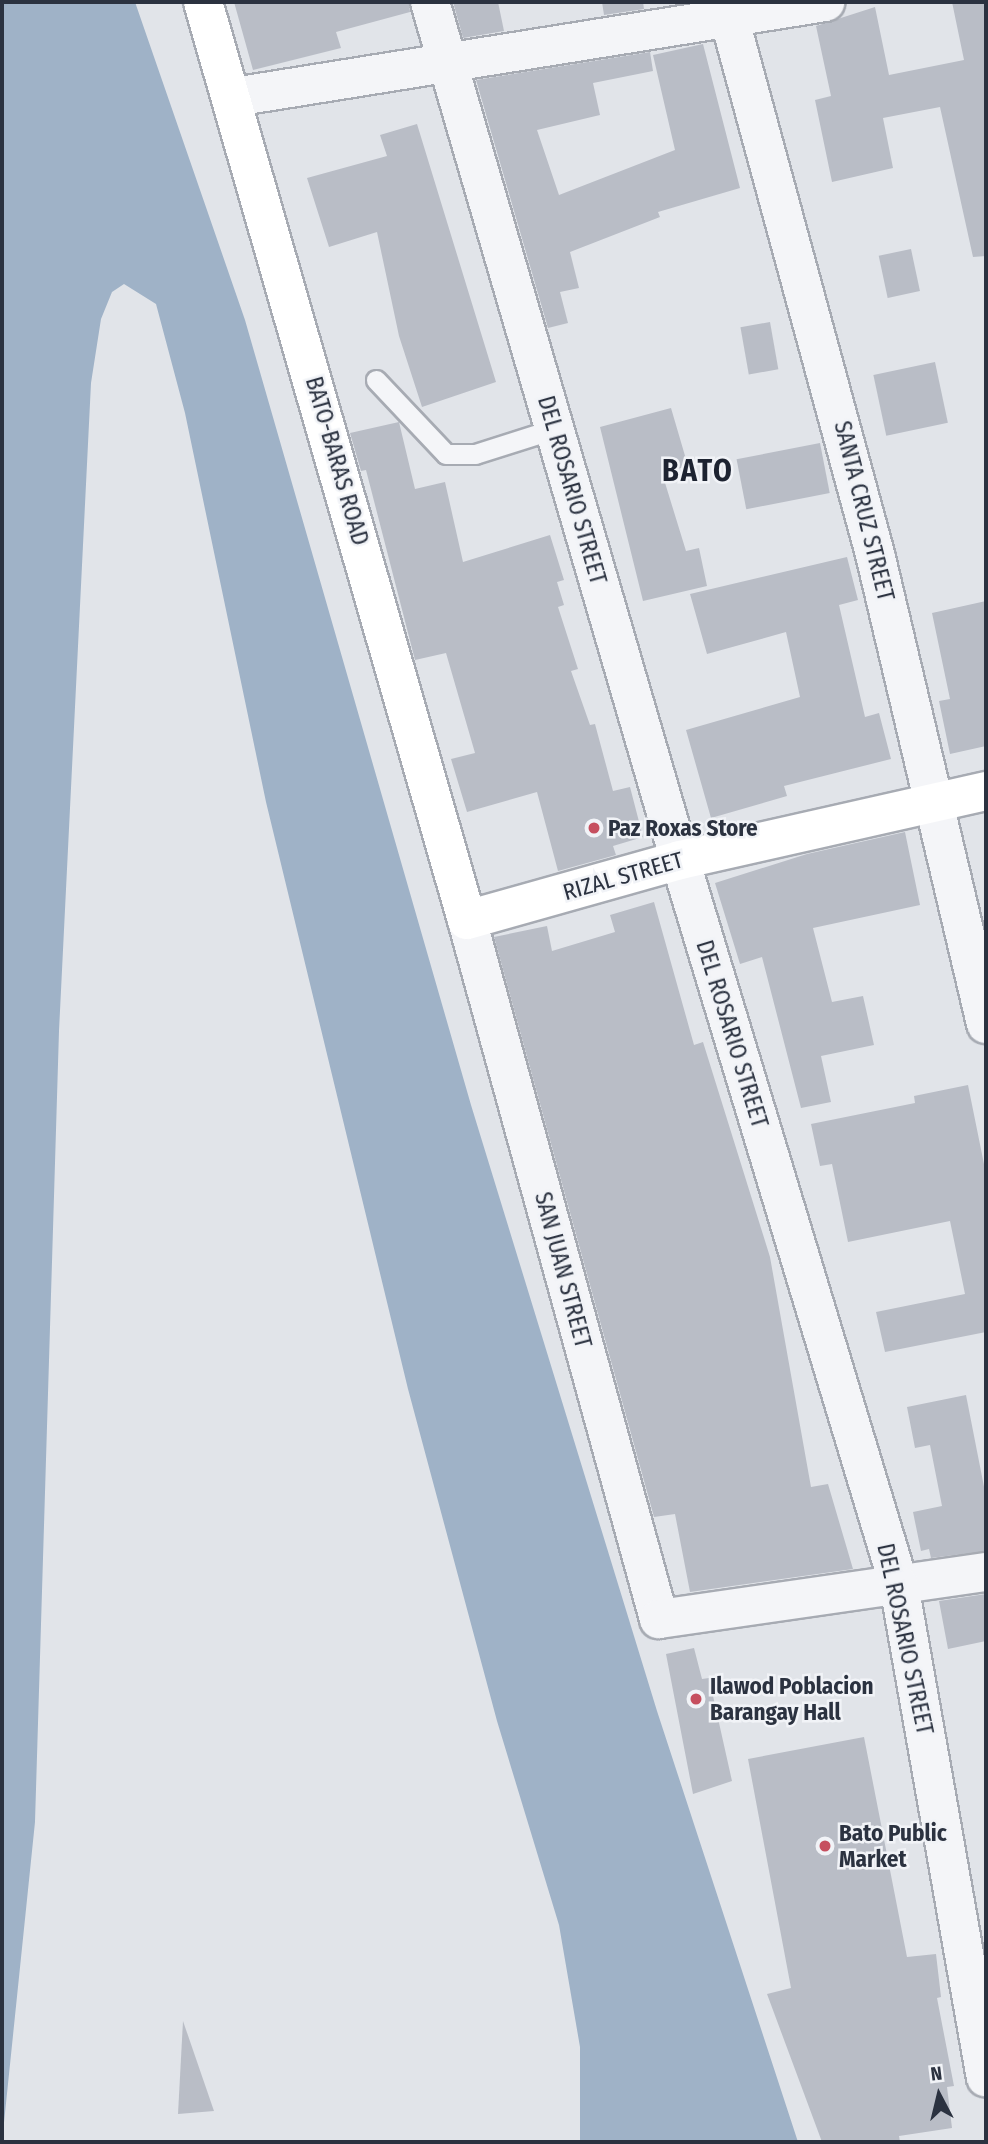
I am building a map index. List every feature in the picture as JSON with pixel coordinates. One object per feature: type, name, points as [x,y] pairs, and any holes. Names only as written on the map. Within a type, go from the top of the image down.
[{"type":"main road","name":"BATO-BARAS ROAD","points":[[203,2],[234,97],[467,920]]},
{"type":"main road","name":"RIZAL STREET","points":[[467,920],[680,860],[986,791]]},
{"type":"street","name":"DEL ROSARIO STREET","points":[[430,2],[680,860],[899,1586],[986,2077]]},
{"type":"street","points":[[234,97],[448,66],[728,10],[825,2]]},
{"type":"street","name":"SANTA CRUZ STREET","points":[[728,10],[794,241],[934,801],[986,1024]]},
{"type":"street","name":"SAN JUAN STREET","points":[[467,920],[659,1619],[899,1586]]},
{"type":"street","points":[[899,1586],[986,1572]]},
{"type":"lane","points":[[376,380],[446,454],[475,454],[554,429]]},
{"type":"water","points":[[2,2],[135,2],[245,320],[471,1105],[657,1711],[798,2142],[580,2142],[580,2047],[559,1925],[497,1721],[408,1389],[266,802],[185,413],[156,304],[124,284],[112,292],[101,319],[91,383],[59,1031],[35,1822],[2,2142]]},
{"type":"building","points":[[234,2],[409,2],[410,12],[336,32],[341,48],[253,70]]},
{"type":"building","points":[[453,2],[498,2],[504,31],[463,38]]},
{"type":"building","points":[[602,2],[643,2],[644,9],[604,15]]},
{"type":"building","points":[[952,2],[986,2],[986,256],[973,257],[940,107],[883,118],[893,168],[832,182],[815,100],[831,96],[816,26],[875,7],[889,75],[964,60]]},
{"type":"building","points":[[703,44],[740,188],[658,212],[660,217],[570,252],[579,288],[560,292],[568,323],[548,328],[476,80],[650,52],[653,71],[593,83],[600,115],[537,130],[559,195],[675,150],[653,55]]},
{"type":"building","points":[[417,124],[496,382],[422,407],[399,336],[377,232],[329,247],[307,178],[387,156],[380,135]]},
{"type":"building","points":[[911,249],[920,291],[888,298],[879,256]]},
{"type":"building","points":[[770,322],[778,369],[749,374],[740,327]]},
{"type":"building","points":[[935,362],[948,423],[886,436],[873,375]]},
{"type":"building","points":[[671,408],[688,466],[662,473],[686,551],[699,548],[707,586],[643,601],[600,427]]},
{"type":"building","points":[[399,422],[415,489],[445,482],[463,562],[550,535],[564,580],[557,582],[564,605],[558,607],[578,669],[571,671],[590,725],[595,724],[613,791],[630,787],[643,837],[613,846],[616,855],[558,871],[537,792],[467,812],[451,759],[475,753],[446,653],[415,660],[366,470],[361,471],[350,433]]},
{"type":"building","points":[[820,443],[830,493],[746,509],[737,459]]},
{"type":"building","points":[[847,557],[858,600],[839,605],[865,717],[879,713],[891,759],[784,786],[787,796],[711,818],[686,730],[800,697],[786,632],[707,654],[690,594]]},
{"type":"building","points":[[986,601],[986,746],[950,754],[939,701],[950,699],[932,613]]},
{"type":"building","points":[[905,832],[920,905],[813,928],[832,1002],[863,996],[874,1045],[821,1056],[831,1102],[801,1108],[762,957],[740,964],[715,883],[807,854]]},
{"type":"building","points":[[654,902],[694,1045],[703,1042],[770,1257],[811,1487],[828,1484],[853,1569],[690,1592],[675,1514],[654,1517],[494,937],[547,926],[552,951],[615,932],[610,915]]},
{"type":"building","points":[[968,1085],[986,1174],[986,1332],[885,1352],[876,1312],[965,1294],[950,1221],[848,1242],[832,1164],[820,1166],[811,1124],[915,1103],[914,1096]]},
{"type":"building","points":[[966,1395],[986,1497],[986,1551],[931,1558],[929,1549],[921,1551],[913,1512],[942,1506],[930,1445],[915,1448],[907,1407]]},
{"type":"building","points":[[986,1594],[986,1641],[948,1649],[939,1601]]},
{"type":"building","points":[[694,1648],[702,1679],[709,1678],[732,1781],[693,1794],[666,1654]]},
{"type":"building","points":[[864,1737],[907,1957],[936,1954],[941,1997],[937,1998],[954,2086],[947,2087],[952,2128],[899,2136],[900,2142],[822,2142],[767,1994],[791,1988],[748,1759]]},
{"type":"building","points":[[183,2021],[214,2111],[178,2114]]},
{"type":"place","name":"Paz Roxas Store","points":[[594,828]]},
{"type":"place","name":"Ilawod Poblacion Barangay Hall","points":[[696,1699]]},
{"type":"place","name":"Bato Public Market","points":[[825,1846]]},
{"type":"district","name":"BATO","points":[[698,471]]}]
